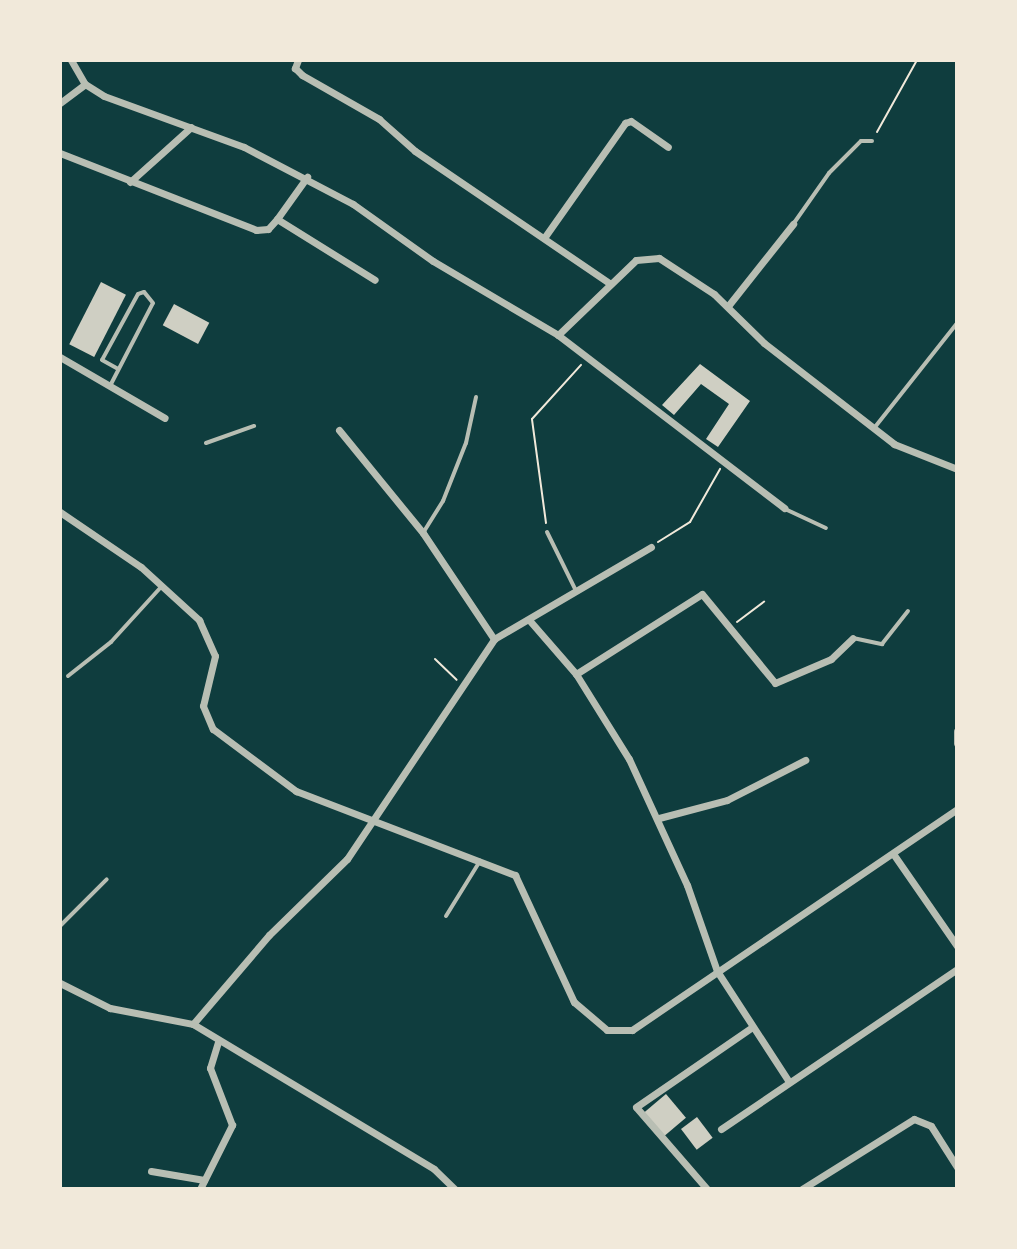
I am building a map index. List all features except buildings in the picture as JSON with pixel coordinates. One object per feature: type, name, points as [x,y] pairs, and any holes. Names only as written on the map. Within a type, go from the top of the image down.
[{"type":"street","points":[[71,60],[85,84],[114,101],[191,127],[307,177],[471,285],[558,335],[784,508]]},
{"type":"street","points":[[298,60],[295,68],[302,75],[366,111],[415,151],[609,283]]},
{"type":"street","points":[[60,103],[85,84]]},
{"type":"street","points":[[544,238],[625,123],[631,121],[668,147]]},
{"type":"street","points":[[130,182],[191,127]]},
{"type":"street","points":[[60,153],[260,231],[277,219],[307,177]]},
{"type":"street","points":[[277,219],[375,280]]},
{"type":"street","points":[[728,306],[793,224]]},
{"type":"street","points":[[558,335],[609,283],[636,260],[650,256],[728,306],[764,343],[873,429],[917,456],[957,469]]},
{"type":"street","points":[[60,357],[165,418]]},
{"type":"street","points":[[339,430],[423,533],[494,639]]},
{"type":"street","points":[[60,512],[163,586],[210,636],[215,656],[203,706],[213,729],[296,791],[482,859],[523,885],[574,1002],[607,1030],[632,1030],[894,855],[957,809]]},
{"type":"street","points":[[193,1024],[269,935],[347,859],[494,639],[530,621],[651,547]]},
{"type":"street","points":[[576,674],[697,595],[705,596],[779,683],[831,659],[853,638]]},
{"type":"street","points":[[530,621],[576,674],[659,818],[717,971],[751,1028],[789,1082]]},
{"type":"street","points":[[957,731],[957,743]]},
{"type":"street","points":[[659,818],[727,800],[805,760]]},
{"type":"street","points":[[894,855],[957,946]]},
{"type":"street","points":[[721,1129],[957,969]]},
{"type":"street","points":[[60,983],[110,1008],[193,1024],[218,1042],[434,1169],[455,1189]]},
{"type":"street","points":[[707,1189],[636,1110],[637,1104],[751,1028]]},
{"type":"street","points":[[200,1189],[232,1125],[210,1068],[218,1042]]},
{"type":"street","points":[[802,1189],[914,1119],[931,1126],[957,1167]]},
{"type":"street","points":[[151,1171],[204,1180]]},
{"type":"lane","points":[[793,224],[829,173],[861,141],[872,141]]},
{"type":"lane","points":[[110,386],[153,303],[144,292],[138,294],[102,360],[118,369]]},
{"type":"lane","points":[[873,429],[957,323]]},
{"type":"lane","points":[[423,533],[443,501],[466,443],[476,397]]},
{"type":"lane","points":[[206,443],[254,426]]},
{"type":"lane","points":[[784,508],[826,528]]},
{"type":"lane","points":[[547,532],[577,592]]},
{"type":"lane","points":[[68,676],[111,642],[163,586]]},
{"type":"lane","points":[[853,638],[882,644],[908,611]]},
{"type":"lane","points":[[446,916],[482,859]]},
{"type":"lane","points":[[60,926],[107,879]]},
{"type":"path","points":[[872,141],[917,60]]},
{"type":"path","points":[[547,532],[532,419],[587,359]]},
{"type":"path","points":[[651,547],[690,522],[724,462]]},
{"type":"path","points":[[730,627],[764,602]]},
{"type":"path","points":[[435,659],[463,686]]}]
